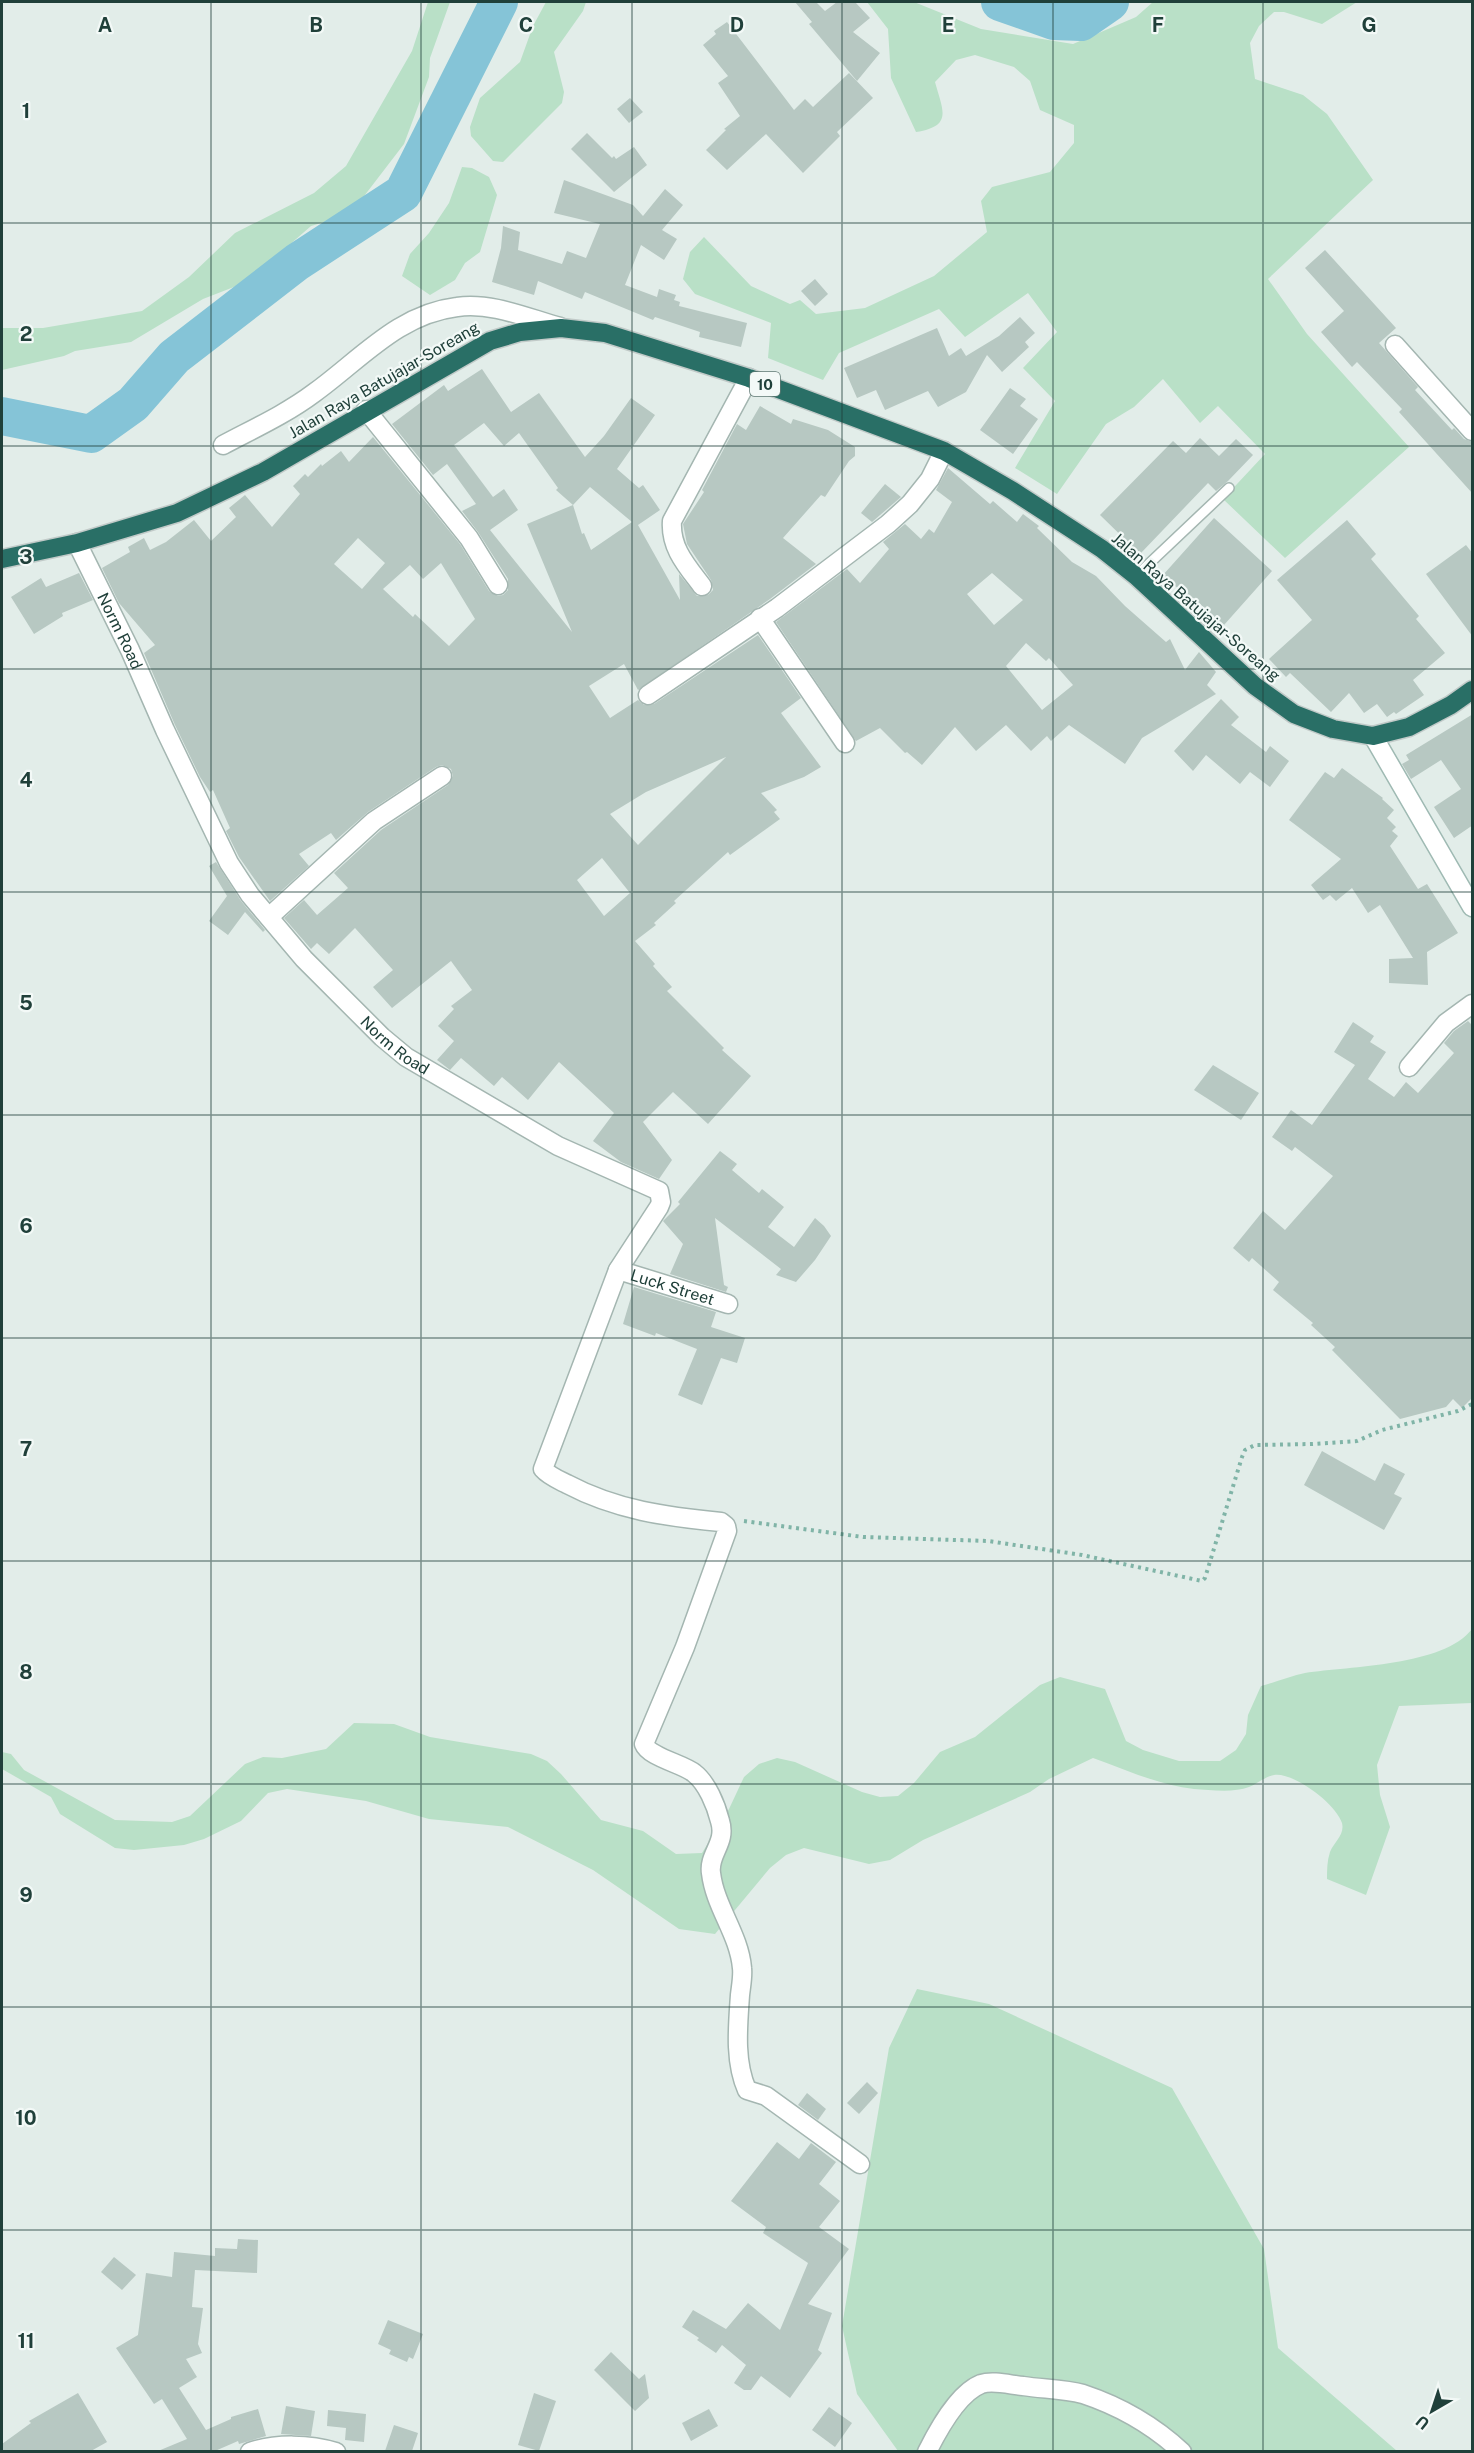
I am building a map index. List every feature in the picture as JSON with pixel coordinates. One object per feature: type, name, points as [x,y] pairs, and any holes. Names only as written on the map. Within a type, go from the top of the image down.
[{"type":"highway","name":"Jalan Raya Batujajar-Soreang","points":[[2,559],[77,543],[177,513],[262,472],[490,341],[520,332],[561,328],[605,333],[749,378],[944,451],[1012,491],[1102,549],[1136,576],[1255,686],[1294,714],[1333,729],[1373,736],[1409,727],[1451,705],[1473,690]]},
{"type":"street","points":[[223,445],[313,394],[381,338],[428,313],[458,307],[487,307],[561,328]]},
{"type":"street","points":[[1395,345],[1473,431]]},
{"type":"street","points":[[702,586],[674,546],[671,534],[672,521],[749,378]]},
{"type":"street","points":[[366,411],[469,538],[498,585]]},
{"type":"street","points":[[648,695],[777,608],[910,504],[930,479],[944,451]]},
{"type":"street","name":"Norm Road","points":[[77,543],[238,879],[304,958],[382,1037],[406,1057],[558,1146],[659,1191],[661,1202],[659,1206],[618,1270],[544,1465],[546,1473],[581,1492],[630,1510],[669,1518],[724,1524]]},
{"type":"street","points":[[760,618],[845,743]]},
{"type":"street","points":[[1373,736],[1473,907]]},
{"type":"street","points":[[269,916],[374,821],[442,776]]},
{"type":"street","points":[[1409,1067],[1446,1023],[1473,1004]]},
{"type":"street","name":"Luck Street","points":[[618,1270],[728,1304]]},
{"type":"street","points":[[724,1524],[727,1531],[685,1647],[645,1737],[644,1744],[651,1752],[694,1772],[702,1781],[720,1821],[723,1834],[712,1863],[711,1873],[722,1914],[732,1930],[740,1953],[742,1970],[738,2022],[739,2059],[747,2090],[766,2096],[860,2164]]},
{"type":"street","points":[[927,2451],[953,2408],[970,2392],[982,2384],[1000,2384],[1081,2394],[1137,2419],[1170,2440],[1182,2451]]},
{"type":"street","points":[[250,2451],[276,2446],[324,2448],[336,2451]]},
{"type":"lane","points":[[1136,576],[1229,488]]},
{"type":"path","points":[[724,1524],[730,1519],[735,1519],[863,1538],[988,1541],[1082,1555],[1202,1581],[1205,1578],[1242,1457],[1249,1447],[1357,1441],[1382,1430],[1458,1411],[1473,1404]]},
{"type":"green space","points":[[428,2],[450,2],[430,58],[429,77],[404,144],[358,204],[331,220],[311,226],[256,274],[239,285],[203,299],[131,342],[75,351],[64,356],[2,370],[2,328],[43,328],[142,311],[189,277],[235,233],[314,193],[346,166],[412,51]]},
{"type":"green space","points":[[546,2],[586,2],[583,11],[554,52],[564,92],[562,103],[503,162],[493,161],[471,136],[470,127],[480,98],[520,62],[533,26]]},
{"type":"green space","points":[[867,2],[914,2],[981,29],[1073,44],[1136,17],[1153,2],[1357,2],[1322,24],[1284,12],[1274,12],[1259,26],[1250,43],[1255,79],[1303,95],[1327,114],[1373,180],[1268,279],[1307,334],[1409,447],[1285,558],[1223,499],[1265,454],[1218,406],[1200,423],[1163,379],[1134,407],[1106,424],[1057,494],[1015,468],[1055,401],[1023,368],[1057,332],[1028,293],[965,337],[939,309],[839,353],[823,380],[768,358],[771,323],[695,294],[683,279],[690,252],[704,237],[751,286],[790,304],[800,300],[816,314],[865,308],[934,276],[987,232],[981,201],[992,187],[1050,172],[1074,143],[1074,125],[1040,110],[1030,81],[1014,67],[975,55],[956,60],[935,82],[942,116],[936,126],[916,132],[891,78],[888,29]]},
{"type":"green space","points":[[462,167],[472,168],[489,177],[497,195],[480,252],[465,263],[455,280],[430,295],[402,276],[410,254],[429,233],[449,203]]},
{"type":"green space","points":[[1472,1629],[1472,1703],[1399,1706],[1377,1765],[1380,1795],[1390,1827],[1366,1895],[1327,1879],[1330,1852],[1343,1827],[1338,1815],[1313,1791],[1282,1775],[1274,1775],[1249,1787],[1236,1790],[1194,1789],[1155,1781],[1093,1758],[1049,1779],[1030,1792],[923,1840],[890,1860],[869,1864],[804,1848],[786,1855],[770,1868],[715,1934],[679,1929],[593,1870],[508,1827],[429,1819],[366,1801],[287,1789],[268,1793],[241,1821],[204,1839],[184,1845],[134,1850],[115,1848],[60,1814],[51,1797],[2,1769],[2,1752],[11,1754],[24,1770],[115,1820],[172,1822],[190,1816],[245,1764],[263,1757],[282,1758],[326,1749],[354,1723],[394,1724],[430,1737],[531,1754],[547,1761],[561,1774],[601,1820],[643,1831],[676,1854],[702,1853],[729,1809],[744,1777],[759,1764],[777,1758],[795,1762],[862,1792],[880,1797],[898,1796],[914,1783],[940,1752],[975,1737],[1040,1685],[1060,1677],[1105,1689],[1126,1741],[1143,1750],[1179,1761],[1220,1761],[1236,1750],[1246,1734],[1248,1715],[1261,1686],[1305,1673],[1370,1666],[1419,1657],[1440,1651],[1459,1641]]},
{"type":"green space","points":[[917,1989],[989,2004],[1172,2088],[1264,2249],[1278,2348],[1397,2451],[898,2451],[857,2394],[842,2326],[889,2048]]},
{"type":"building","points":[[795,2],[816,2],[825,11],[837,2],[855,2],[870,18],[853,32],[880,53],[857,81],[809,24],[812,22]]},
{"type":"building","points":[[727,22],[794,110],[805,99],[813,107],[849,73],[873,98],[837,132],[840,136],[803,173],[766,134],[727,170],[706,150],[726,130],[724,129],[740,116],[718,83],[728,76],[703,45],[716,34],[714,31]]},
{"type":"building","points":[[630,98],[643,112],[629,123],[617,109]]},
{"type":"building","points":[[587,133],[612,158],[614,156],[616,159],[634,147],[647,165],[614,192],[571,149]]},
{"type":"building","points":[[564,180],[633,205],[643,216],[665,189],[683,205],[662,230],[677,239],[664,260],[641,245],[625,285],[657,297],[659,289],[676,295],[674,300],[680,302],[679,306],[747,323],[741,347],[699,337],[700,332],[655,317],[653,320],[585,292],[582,299],[538,281],[534,295],[492,282],[501,248],[503,226],[520,232],[518,250],[562,264],[567,251],[586,258],[600,224],[554,213]]},
{"type":"building","points":[[1325,250],[1396,328],[1379,343],[1418,387],[1415,390],[1452,430],[1454,428],[1464,439],[1473,442],[1473,494],[1399,412],[1402,409],[1357,362],[1352,367],[1321,332],[1344,311],[1305,268]]},
{"type":"building","points":[[815,279],[828,294],[815,306],[801,291]]},
{"type":"building","points":[[1020,317],[1035,333],[1025,342],[1029,347],[1002,372],[987,355],[966,392],[938,407],[928,391],[885,410],[876,390],[857,398],[844,368],[937,328],[949,356],[961,348],[966,356],[999,336]]},
{"type":"building","points":[[482,369],[511,412],[539,393],[585,457],[604,436],[631,398],[655,415],[617,469],[639,488],[643,485],[660,510],[638,525],[680,600],[679,574],[697,596],[708,595],[713,590],[711,580],[687,544],[683,524],[704,492],[702,490],[737,424],[746,430],[760,406],[791,424],[793,419],[828,430],[855,447],[855,456],[849,461],[825,497],[821,495],[783,538],[816,564],[770,599],[638,690],[624,664],[589,686],[610,718],[638,700],[644,705],[654,704],[758,635],[801,698],[781,713],[821,767],[804,777],[761,793],[777,810],[774,812],[780,819],[730,855],[728,852],[674,901],[676,903],[654,923],[656,925],[635,941],[672,987],[667,991],[724,1048],[722,1050],[751,1076],[708,1124],[673,1092],[643,1122],[672,1160],[659,1179],[621,1162],[593,1141],[614,1113],[559,1062],[528,1100],[502,1077],[494,1086],[461,1058],[450,1070],[437,1060],[454,1041],[438,1026],[454,1009],[451,1006],[472,990],[451,961],[392,1008],[373,987],[393,970],[355,928],[329,954],[317,943],[311,949],[284,918],[304,900],[317,915],[348,888],[334,873],[381,830],[448,785],[453,776],[451,769],[442,765],[436,767],[368,812],[336,840],[331,833],[299,854],[309,866],[270,901],[239,857],[226,831],[230,828],[213,790],[210,792],[200,777],[175,725],[144,653],[155,645],[119,603],[102,568],[130,552],[128,547],[144,538],[150,550],[166,542],[194,520],[211,541],[236,517],[229,508],[245,495],[272,527],[300,494],[293,486],[305,474],[308,477],[321,464],[322,466],[341,451],[349,462],[373,437],[460,544],[489,591],[498,596],[503,595],[508,590],[508,579],[462,511],[476,504],[447,464],[433,475],[392,424],[444,385],[448,391]],"holes":[[[484,423],[504,446],[519,433],[558,488],[556,490],[573,505],[527,524],[572,632],[490,530],[518,510],[504,489],[493,497],[454,445]],[[590,487],[632,522],[591,550],[584,533],[582,534],[573,505]],[[358,538],[385,563],[362,589],[334,564]],[[441,563],[475,619],[449,646],[415,614],[413,617],[383,589],[410,565],[423,579]],[[726,757],[638,845],[610,814],[646,792]],[[602,858],[630,893],[604,916],[577,880]]]},
{"type":"building","points":[[1010,388],[1026,399],[1020,406],[1038,419],[1013,454],[980,430]]},
{"type":"building","points":[[1200,438],[1219,456],[1236,439],[1253,455],[1216,491],[1208,483],[1140,554],[1100,515],[1173,441],[1186,453]]},
{"type":"building","points":[[948,468],[990,504],[993,501],[1017,522],[1023,514],[1039,526],[1037,528],[1072,562],[1096,576],[1125,606],[1166,642],[1170,639],[1185,670],[1199,652],[1216,672],[1207,685],[1216,694],[1142,738],[1125,764],[1069,725],[1051,741],[1047,736],[1031,751],[1006,725],[976,751],[955,727],[922,765],[907,752],[905,753],[880,728],[856,741],[776,622],[847,569],[860,583],[889,549],[883,542],[905,524],[921,539],[929,529],[934,533],[952,502],[936,490]],"holes":[[[992,573],[1023,600],[994,625],[967,594]],[[1026,643],[1046,661],[1049,658],[1073,685],[1042,710],[1006,666]]]},
{"type":"building","points":[[885,484],[901,497],[872,522],[861,513]]},
{"type":"building","points":[[1214,518],[1272,571],[1224,625],[1163,575]]},
{"type":"building","points":[[1347,520],[1376,554],[1371,559],[1419,616],[1416,619],[1445,653],[1413,680],[1424,695],[1396,714],[1394,712],[1387,717],[1377,704],[1364,713],[1349,693],[1331,712],[1290,673],[1286,677],[1269,659],[1312,620],[1277,580]]},
{"type":"building","points":[[1466,545],[1473,554],[1473,637],[1426,574]]},
{"type":"building","points":[[79,573],[93,600],[62,613],[63,616],[34,634],[11,597],[41,578],[46,587]]},
{"type":"building","points":[[1221,699],[1239,717],[1231,725],[1266,752],[1270,746],[1289,761],[1270,787],[1250,772],[1240,784],[1206,755],[1193,771],[1174,751]]},
{"type":"building","points":[[1473,714],[1473,825],[1454,838],[1434,807],[1461,789],[1441,760],[1411,779],[1402,764],[1409,760],[1406,755]]},
{"type":"building","points":[[1342,768],[1383,798],[1394,810],[1387,818],[1396,827],[1392,831],[1398,836],[1390,846],[1418,889],[1427,884],[1458,933],[1427,952],[1428,985],[1389,983],[1389,959],[1413,958],[1380,905],[1368,913],[1352,888],[1336,901],[1330,895],[1323,900],[1311,885],[1341,859],[1289,820],[1325,772],[1334,778]]},
{"type":"building","points":[[216,862],[241,901],[265,930],[263,932],[245,912],[228,935],[209,921],[227,896],[209,866]]},
{"type":"building","points":[[1468,1021],[1473,1026],[1473,1397],[1462,1408],[1453,1399],[1446,1407],[1400,1419],[1332,1350],[1335,1347],[1311,1325],[1313,1323],[1273,1290],[1279,1282],[1252,1258],[1249,1262],[1233,1248],[1263,1211],[1285,1230],[1333,1176],[1295,1147],[1292,1151],[1272,1137],[1291,1110],[1312,1125],[1355,1065],[1334,1052],[1353,1022],[1374,1036],[1370,1042],[1386,1052],[1368,1079],[1394,1097],[1406,1082],[1418,1093],[1454,1053],[1444,1043],[1454,1031]]},
{"type":"building","points":[[1213,1065],[1259,1093],[1241,1120],[1194,1090]]},
{"type":"building","points":[[720,1151],[737,1164],[732,1170],[759,1193],[762,1189],[784,1207],[768,1227],[794,1247],[815,1218],[831,1236],[796,1282],[776,1275],[781,1269],[715,1218],[724,1285],[728,1287],[726,1292],[670,1274],[683,1244],[663,1221],[680,1204],[678,1202]]},
{"type":"building","points":[[634,1287],[716,1312],[711,1327],[745,1338],[737,1363],[721,1358],[702,1405],[678,1395],[697,1349],[656,1333],[655,1336],[623,1324]]},
{"type":"building","points":[[1322,1451],[1375,1481],[1384,1463],[1405,1474],[1394,1494],[1402,1498],[1384,1530],[1304,1485]]},
{"type":"building","points":[[867,2082],[878,2093],[859,2114],[847,2103]]},
{"type":"building","points":[[807,2093],[826,2109],[818,2120],[798,2105]]},
{"type":"building","points":[[777,2142],[799,2159],[811,2143],[836,2162],[819,2184],[840,2201],[819,2227],[849,2249],[808,2304],[832,2313],[818,2350],[822,2353],[790,2398],[761,2376],[751,2390],[744,2390],[734,2383],[746,2365],[722,2345],[716,2353],[682,2327],[693,2310],[726,2329],[748,2303],[780,2330],[808,2263],[763,2233],[766,2227],[731,2201]]},
{"type":"building","points":[[238,2239],[258,2240],[257,2273],[195,2270],[192,2307],[203,2308],[198,2344],[202,2353],[186,2359],[197,2377],[179,2388],[206,2430],[231,2417],[258,2409],[266,2436],[239,2444],[238,2441],[215,2451],[158,2451],[187,2439],[162,2399],[154,2404],[116,2348],[138,2335],[146,2273],[172,2277],[174,2252],[215,2256],[215,2248],[237,2249]]},
{"type":"building","points":[[114,2257],[136,2275],[122,2290],[101,2272]]},
{"type":"building","points":[[388,2320],[423,2334],[413,2359],[409,2357],[407,2362],[389,2354],[391,2350],[378,2344]]},
{"type":"building","points":[[611,2352],[639,2379],[645,2374],[649,2398],[635,2411],[594,2370]]},
{"type":"building","points":[[78,2393],[107,2442],[91,2451],[2,2451],[2,2444],[31,2423],[29,2421]]},
{"type":"building","points":[[534,2393],[556,2401],[539,2451],[518,2445]]},
{"type":"building","points":[[286,2406],[315,2411],[311,2436],[281,2434]]},
{"type":"building","points":[[829,2407],[852,2423],[835,2447],[812,2430]]},
{"type":"building","points":[[709,2409],[718,2426],[691,2441],[682,2423]]},
{"type":"building","points":[[328,2410],[366,2414],[364,2442],[345,2440],[346,2428],[327,2426]]},
{"type":"building","points":[[394,2425],[418,2433],[412,2451],[385,2451]]},
{"type":"waterway","points":[[2,416],[91,434],[133,404],[174,357],[297,262],[403,193],[499,2]]},
{"type":"waterway","points":[[1000,2],[1054,21],[1081,22],[1110,2]]}]
